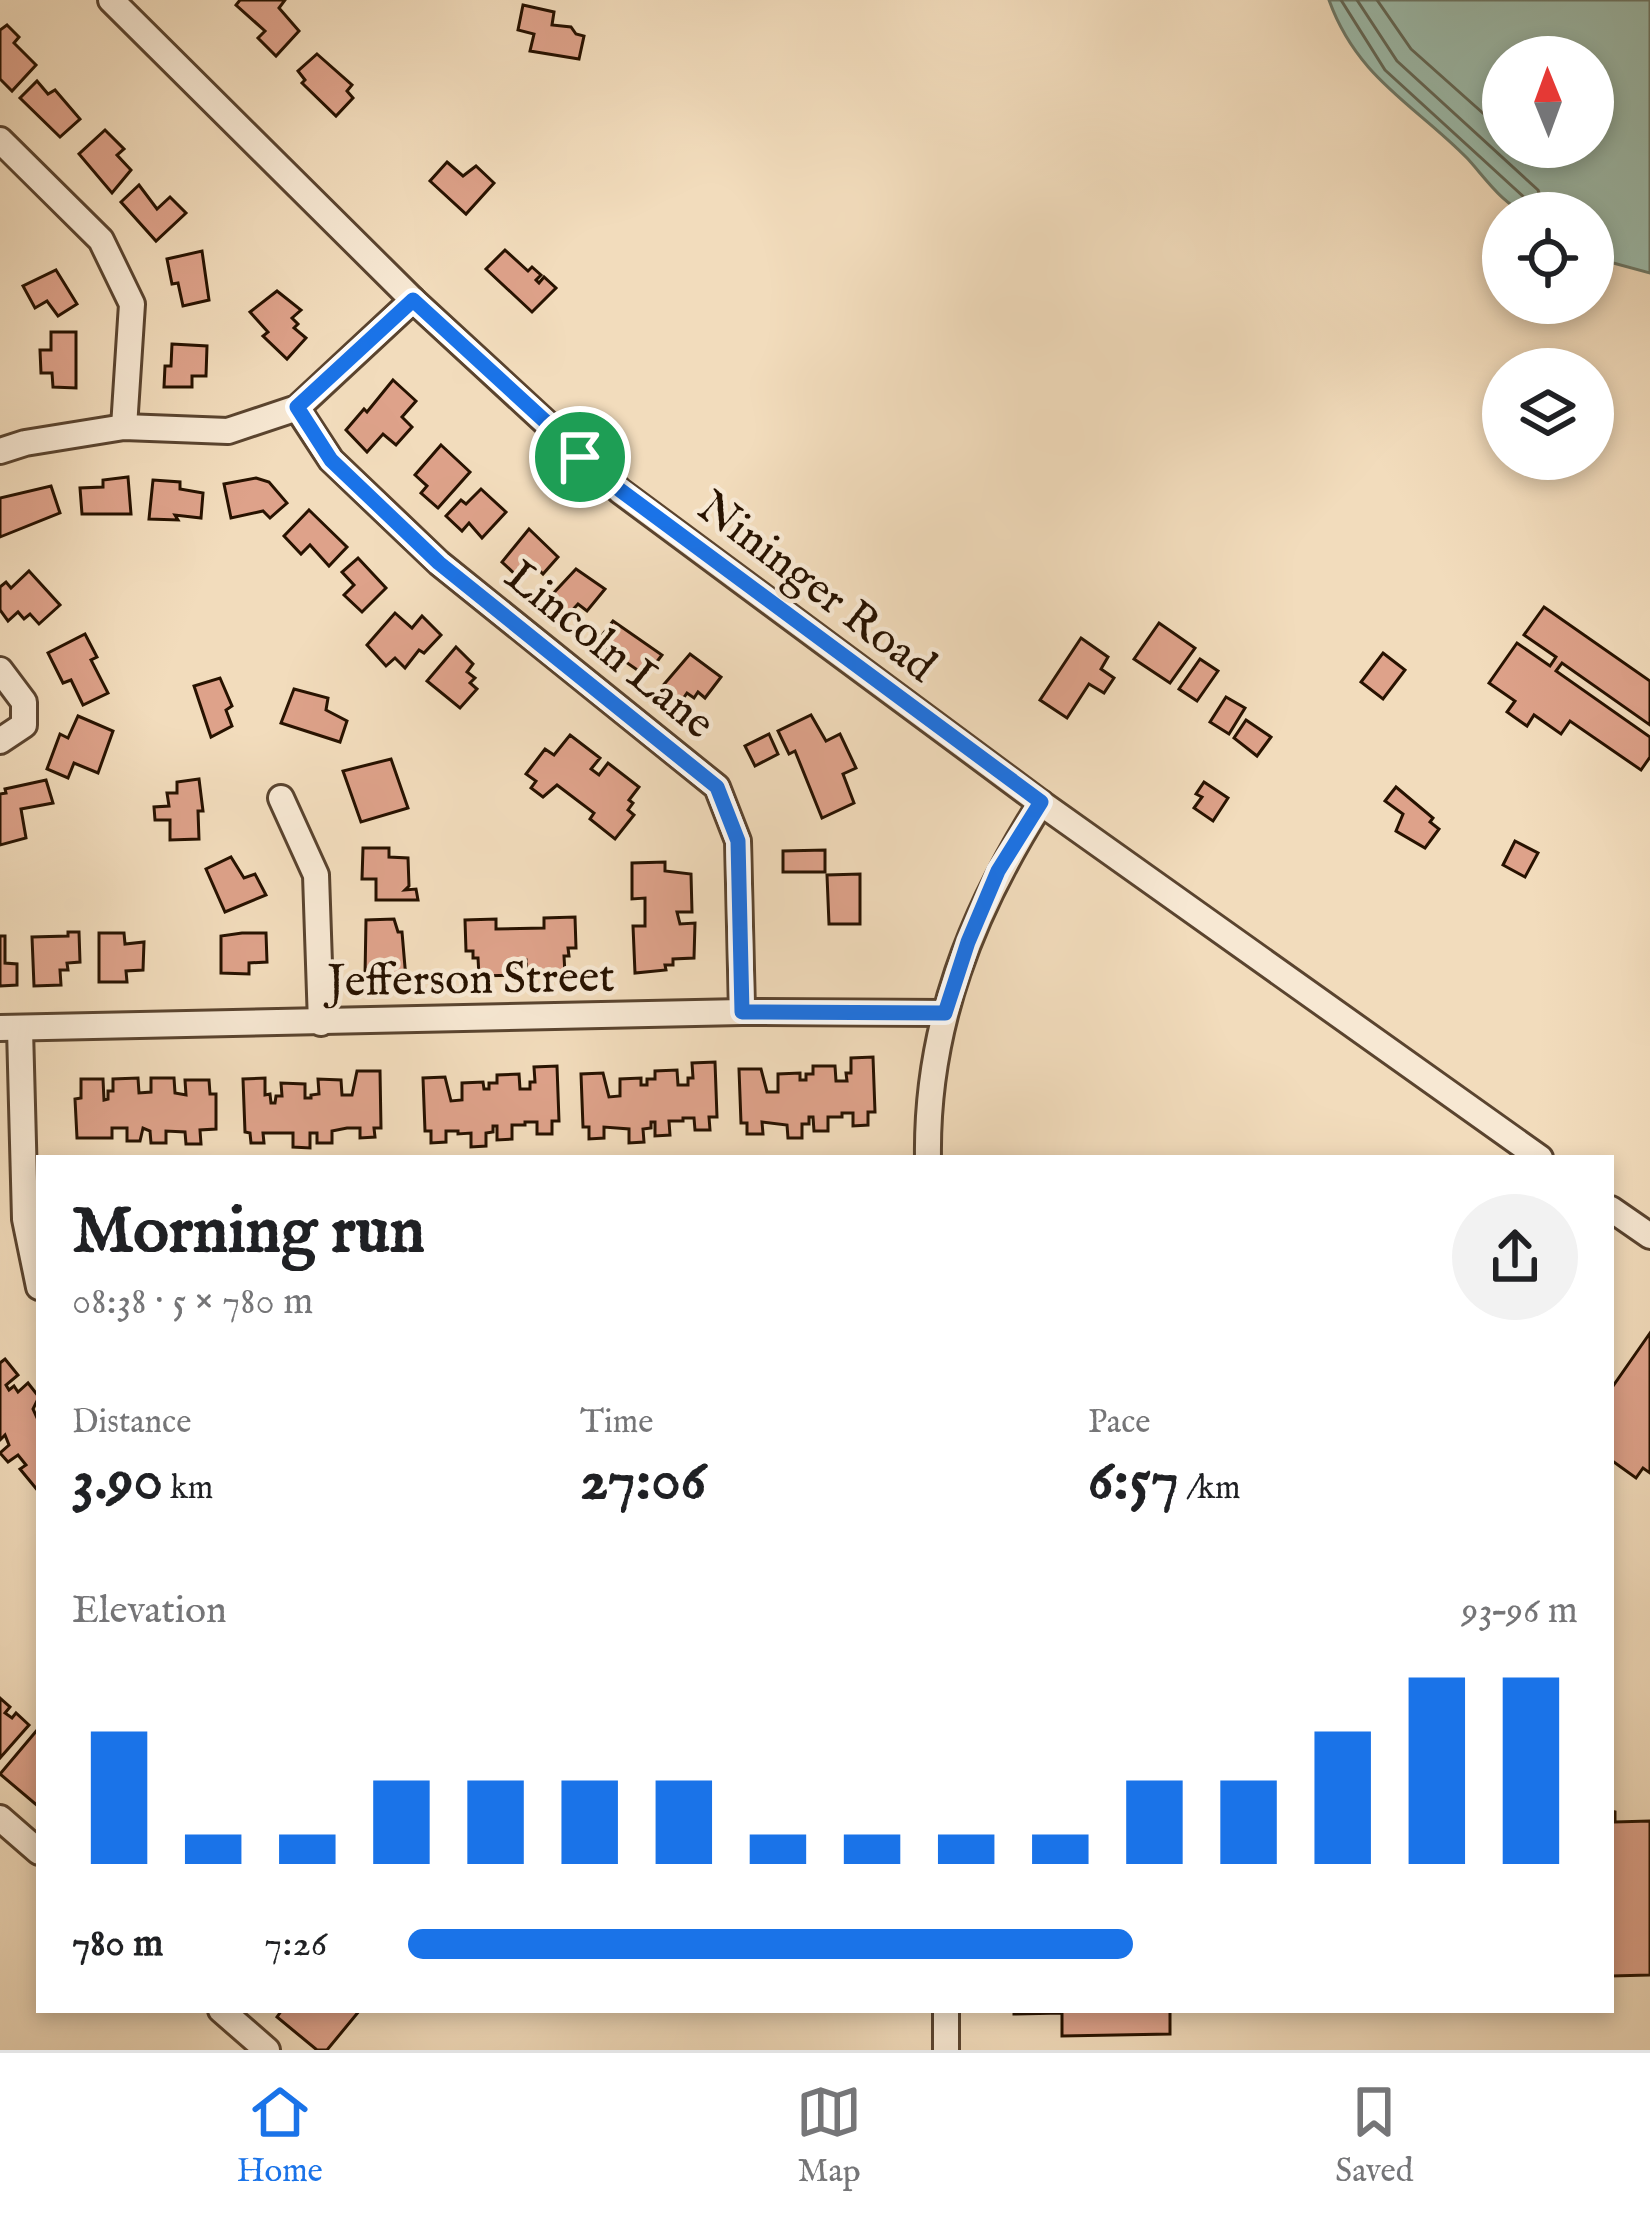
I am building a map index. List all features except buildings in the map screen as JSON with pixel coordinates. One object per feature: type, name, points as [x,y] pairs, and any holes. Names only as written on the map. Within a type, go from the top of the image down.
[{"type":"street","name":"Nininger Road","points":[[111,0],[413,300],[620,490],[1041,802],[1536,1155]]},
{"type":"street","points":[[0,140],[101,240],[132,304],[124,427]]},
{"type":"street","points":[[0,451],[124,427],[228,431],[297,407],[413,300]]},
{"type":"street","name":"Lincoln Lane","points":[[297,407],[331,460],[439,563],[717,787],[738,841],[742,1012]]},
{"type":"street","points":[[0,670],[24,702],[24,725],[0,740]]},
{"type":"street","points":[[281,798],[316,875],[321,1023]]},
{"type":"street","points":[[928,1155],[933,1078],[945,1013],[998,871],[1041,802]]},
{"type":"street","name":"Jefferson Street","points":[[10,1029],[742,1012],[945,1013]]},
{"type":"street","points":[[10,1029],[25,1219],[36,1272]]},
{"type":"street","points":[[1614,1211],[1650,1237]]},
{"type":"street","points":[[0,1818],[36,1849]]},
{"type":"street","points":[[224,2013],[267,2050]]},
{"type":"street","points":[[946,2013],[946,2050]]},
{"type":"water","points":[[1329,0],[1650,0],[1650,273],[1614,263],[1614,192],[1497,192],[1355,50]]},
{"type":"route","points":[[413,300],[580,457],[1041,802],[998,871],[945,1013],[742,1012],[738,841],[717,787],[439,563],[331,460],[297,407],[413,300]]}]
